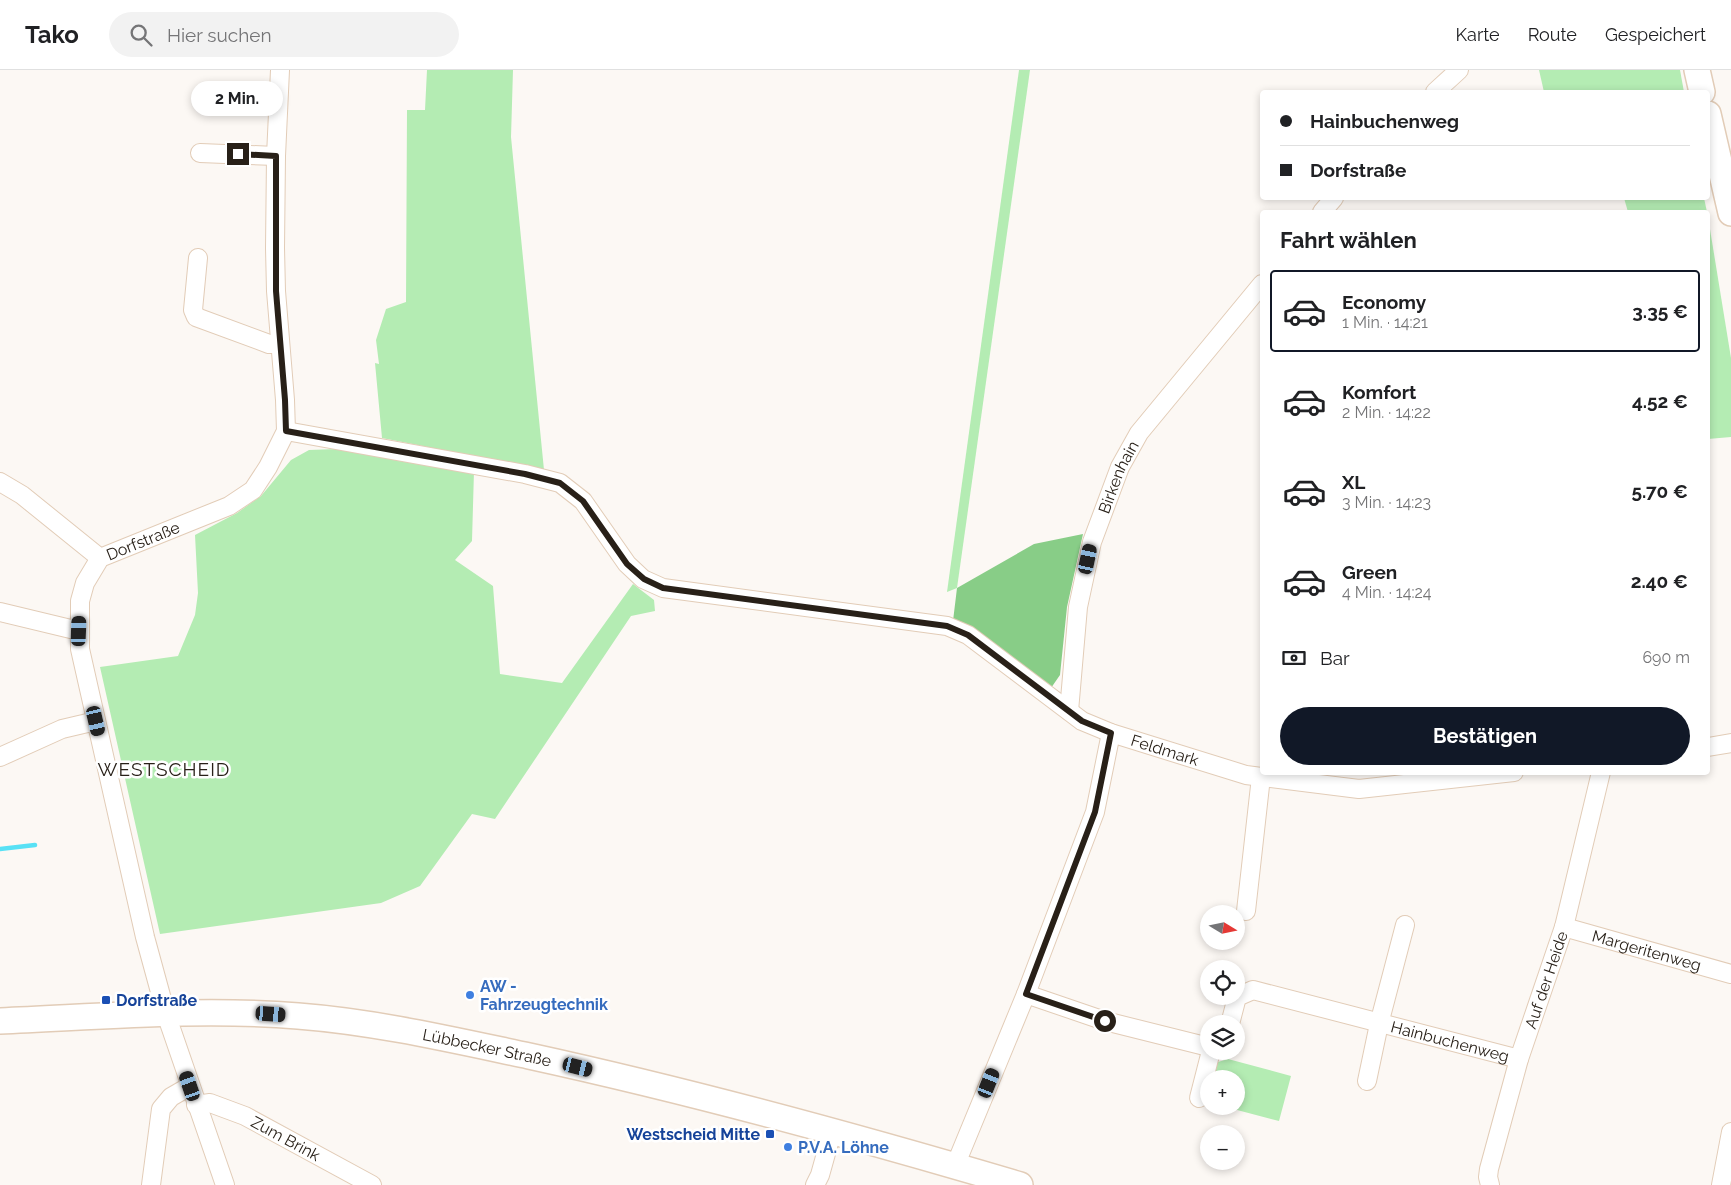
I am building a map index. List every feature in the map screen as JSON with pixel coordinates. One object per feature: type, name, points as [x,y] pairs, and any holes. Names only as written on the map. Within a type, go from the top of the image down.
[{"type":"main road","points":[[1697,70],[1702,90]]},
{"type":"main road","points":[[1710,122],[1731,213]]},
{"type":"main road","name":"Lübbecker Straße","points":[[0,1021],[166,1014],[265,1014],[338,1020],[390,1028],[578,1067],[832,1132],[1020,1185]]},
{"type":"street","points":[[280,70],[276,156],[275,248],[276,291],[286,431]]},
{"type":"street","points":[[1437,90],[1459,70]]},
{"type":"street","points":[[200,153],[276,156]]},
{"type":"street","points":[[1324,210],[1332,200]]},
{"type":"street","points":[[198,258],[193,310],[196,317],[269,344],[280,344]]},
{"type":"street","name":"Birkenhain","points":[[1068,711],[1078,607],[1092,542],[1120,467],[1139,433],[1260,286]]},
{"type":"street","name":"Feldmark","points":[[286,431],[525,474],[560,483],[583,501],[627,564],[644,579],[663,588],[947,626],[968,635],[1082,721],[1111,733],[1246,775],[1360,789],[1487,775]]},
{"type":"street","name":"Dorfstraße","points":[[225,1185],[166,1014],[145,937],[80,649],[80,601],[85,583],[100,558],[229,506],[253,490],[268,467],[286,431]]},
{"type":"street","points":[[0,482],[22,495],[100,558]]},
{"type":"street","points":[[0,612],[79,631]]},
{"type":"street","points":[[0,757],[62,729],[96,721]]},
{"type":"street","points":[[955,1166],[1026,994],[1095,812],[1111,733]]},
{"type":"street","points":[[1710,747],[1731,743]]},
{"type":"street","name":"Auf der Heide","points":[[1490,1185],[1488,1169],[1519,1059],[1564,927],[1600,775]]},
{"type":"street","points":[[1246,911],[1261,777]]},
{"type":"street","name":"Hainbuchenweg","points":[[1367,1082],[1405,925]]},
{"type":"street","name":"Margeritenweg","points":[[1564,927],[1731,974]]},
{"type":"street","name":"Hainbuchenweg","points":[[1232,1015],[1237,997],[1252,990],[1519,1059]]},
{"type":"street","points":[[1026,994],[1105,1021],[1200,1045]]},
{"type":"street","points":[[1199,1098],[1209,1060]]},
{"type":"street","points":[[151,1185],[160,1109],[170,1097],[190,1086]]},
{"type":"street","name":"Zum Brink","points":[[196,1105],[210,1103],[245,1116],[372,1185]]},
{"type":"street","points":[[815,1185],[820,1175],[832,1132]]},
{"type":"street","points":[[1721,1185],[1731,1132]]},
{"type":"green space","points":[[427,70],[513,70],[511,137],[544,470],[382,438],[375,363],[379,364],[376,340],[386,309],[406,302],[407,110],[425,110]]},
{"type":"green space","points":[[1019,70],[1030,70],[957,588],[947,592]]},
{"type":"green space","points":[[1539,70],[1680,70],[1684,90],[1544,90]]},
{"type":"green space","points":[[1625,200],[1704,200],[1707,210],[1627,210]]},
{"type":"green space","points":[[1710,229],[1731,358],[1731,437],[1710,439]]},
{"type":"green space","points":[[337,449],[474,471],[472,541],[455,560],[493,586],[500,674],[562,683],[633,584],[654,600],[655,611],[631,616],[495,819],[472,814],[420,886],[381,903],[160,934],[100,667],[178,656],[195,615],[198,593],[195,535],[237,513],[261,496],[291,460],[309,450]]},
{"type":"green space","points":[[1083,534],[1067,607],[1060,675],[1051,688],[972,627],[953,621],[957,588],[1034,544]]},
{"type":"green space","points":[[1232,1060],[1291,1076],[1279,1121],[1245,1112],[1245,1070],[1216,1070],[1218,1062]]},
{"type":"waterway","points":[[0,849],[35,845]]},
{"type":"place","name":"AW - Fahrzeugtechnik","points":[[470,995]]},
{"type":"place","name":"Dorfstraße","points":[[106,1000]]},
{"type":"place","name":"Westscheid Mitte","points":[[770,1134]]},
{"type":"place","name":"P.V.A. Löhne","points":[[788,1147]]},
{"type":"district","name":"WESTSCHEID","points":[[164,769]]},
{"type":"route","points":[[238,154],[276,156],[276,291],[286,431],[541,477],[560,483],[583,501],[627,564],[644,579],[663,588],[947,626],[968,635],[1082,721],[1111,733],[1095,812],[1026,994],[1105,1021]]}]
